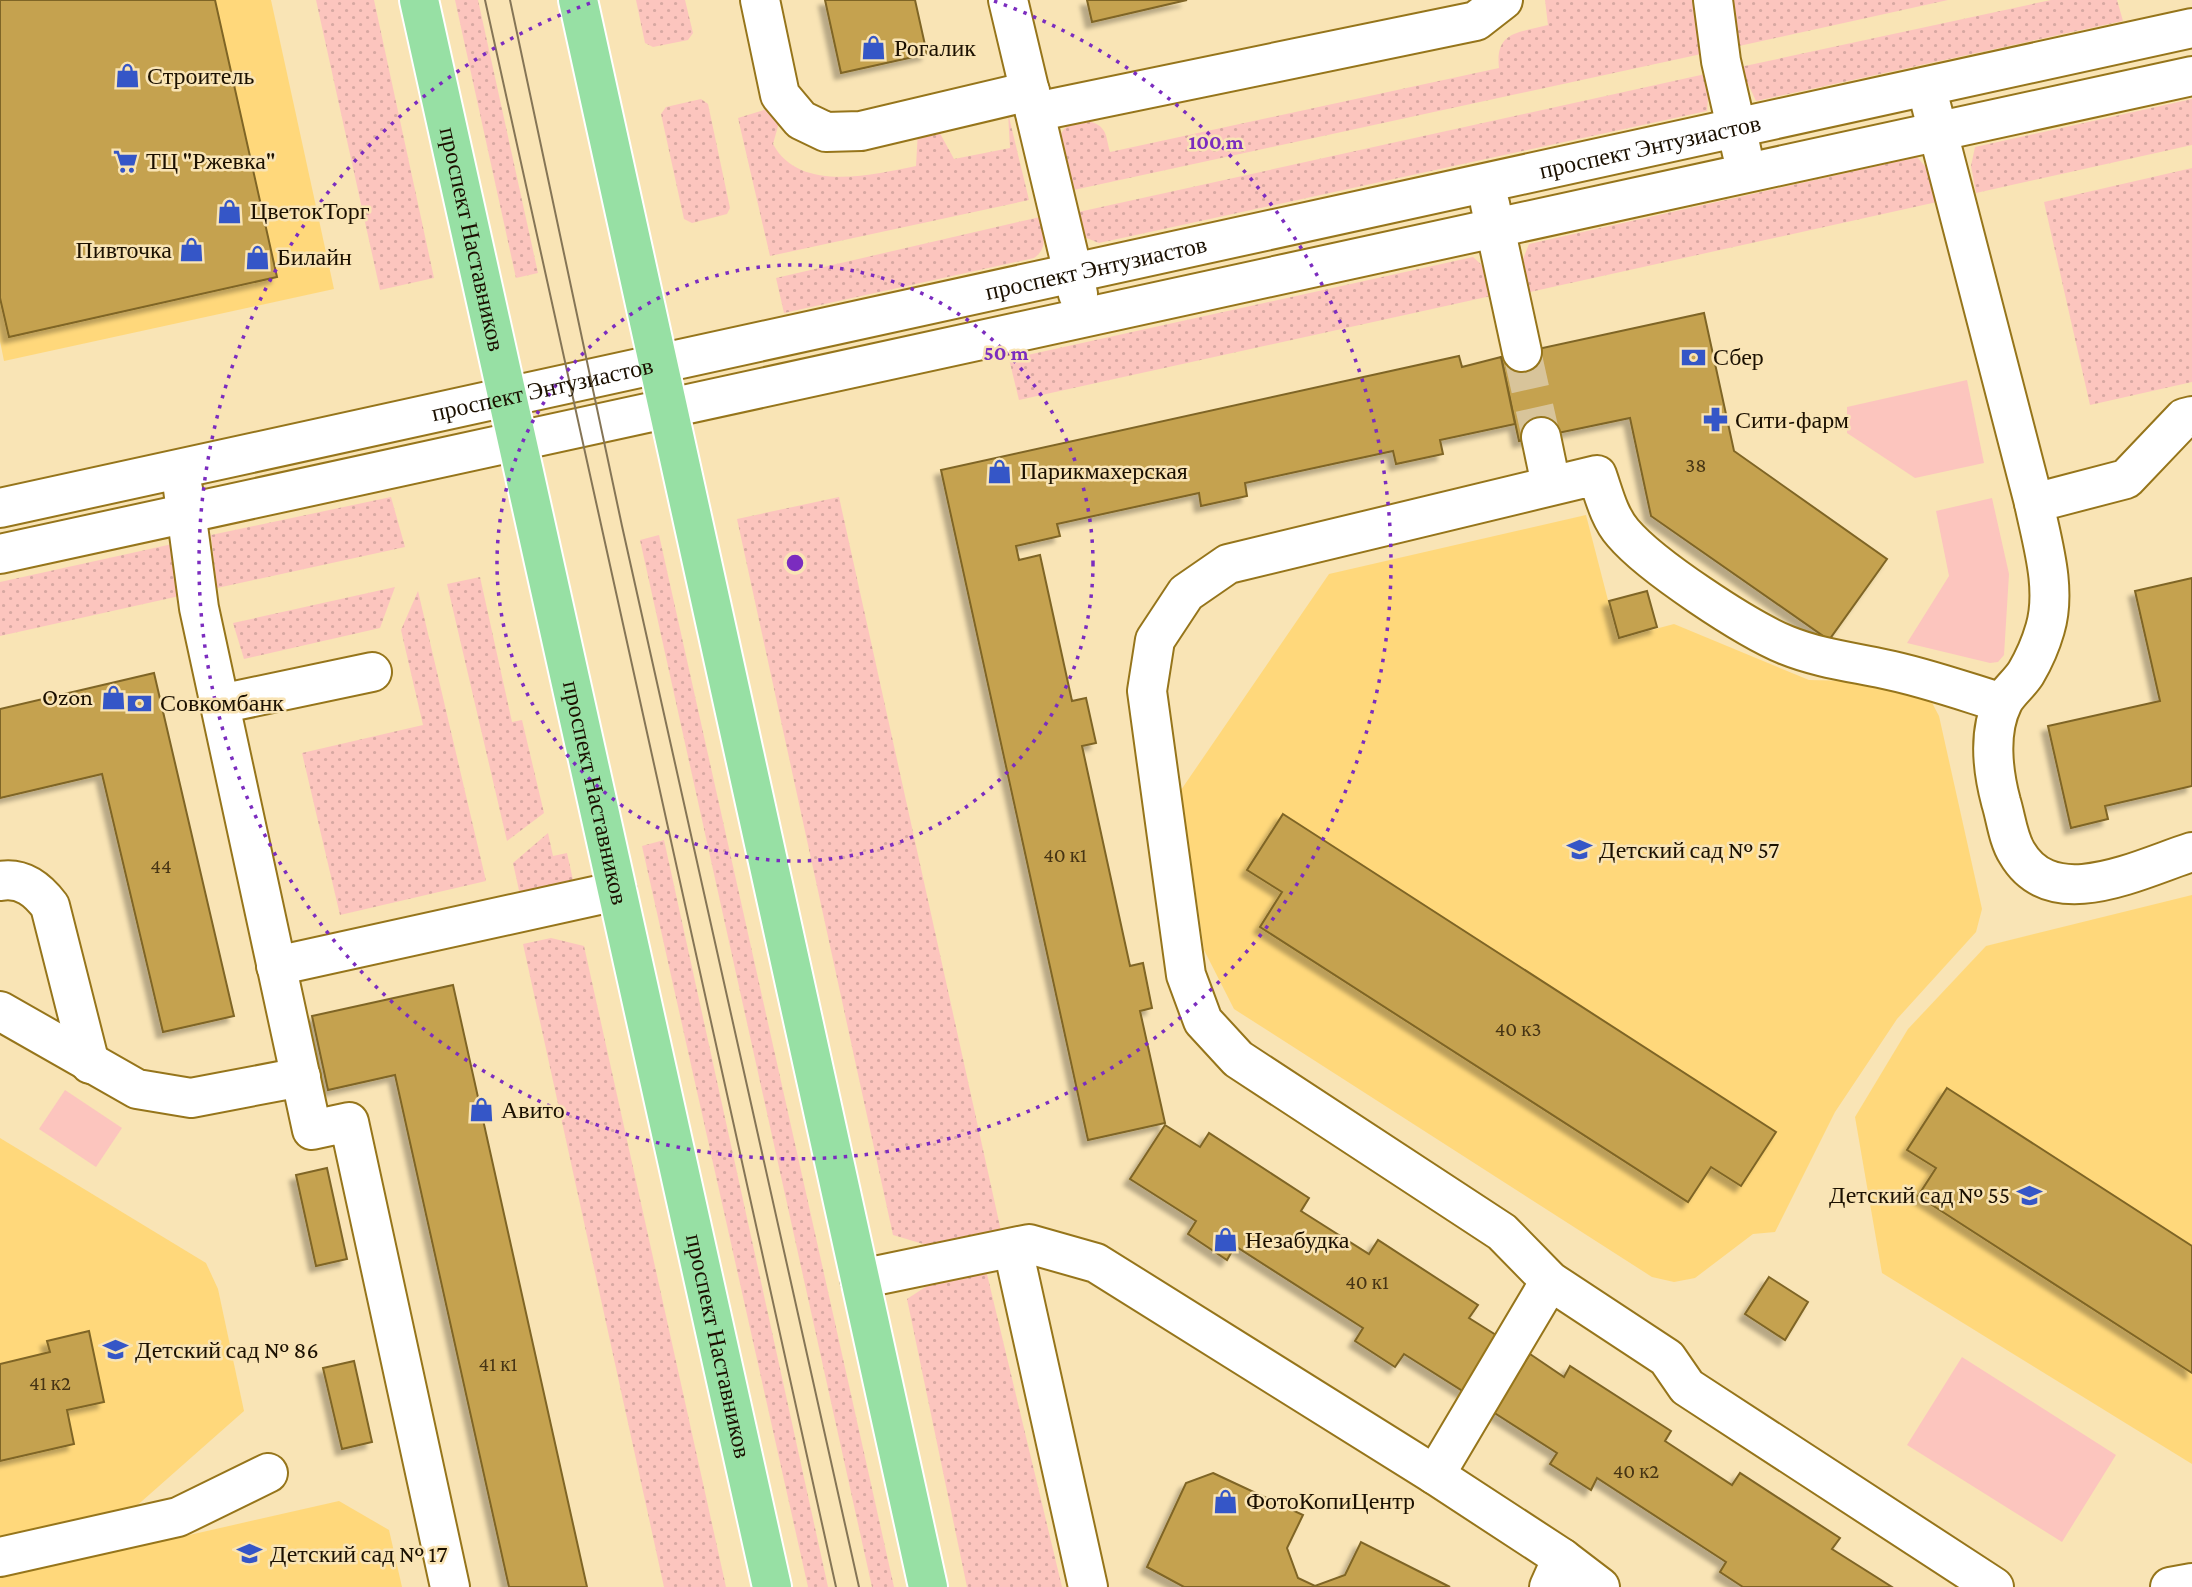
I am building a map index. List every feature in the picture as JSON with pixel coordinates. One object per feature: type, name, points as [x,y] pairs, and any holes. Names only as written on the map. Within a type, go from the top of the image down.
[{"type":"main road","name":"проспект Наставников","points":[[419,0],[772,1587]]},
{"type":"main road","points":[[579,0],[928,1587]]},
{"type":"street","points":[[760,0],[780,95],[802,120],[827,132],[860,131],[1476,21],[1503,0]]},
{"type":"street","points":[[1009,0],[1083,318]]},
{"type":"street","points":[[1713,0],[1721,61],[1746,174]]},
{"type":"street","name":"проспект Энтузиастов","points":[[0,508],[2192,28]]},
{"type":"street","name":"проспект Энтузиастов","points":[[2,545],[188,513],[669,410],[2192,76]]},
{"type":"street","points":[[1926,86],[2034,503],[2049,576],[2046,628],[2026,673],[2002,702],[1994,742],[1995,778],[2015,851],[2027,867],[2042,879],[2063,884],[2090,884],[2192,852]]},
{"type":"street","points":[[1485,183],[1522,352]]},
{"type":"street","points":[[2034,503],[2126,478],[2184,418],[2192,416]]},
{"type":"street","points":[[1541,437],[1551,485]]},
{"type":"street","points":[[179,469],[188,513],[199,608],[312,1130],[349,1122],[450,1587]]},
{"type":"street","points":[[1994,1587],[1687,1387],[1667,1358],[1550,1281],[1502,1232],[1238,1059],[1203,1021],[1186,975],[1147,691],[1155,640],[1186,593],[1228,564],[1597,475],[1608,508],[1623,533],[1647,555],[1735,618],[1785,645],[1831,660],[1886,669],[2002,702]]},
{"type":"street","points":[[220,704],[372,672]]},
{"type":"street","points":[[0,881],[8,880],[36,888],[50,906],[90,1064]]},
{"type":"street","points":[[276,965],[617,891]]},
{"type":"street","points":[[0,1011],[90,1064],[137,1088],[191,1098],[300,1077]]},
{"type":"street","points":[[860,1279],[1029,1244],[1096,1263],[1435,1475],[1556,1573],[1600,1587]]},
{"type":"street","points":[[1013,1249],[1088,1587]]},
{"type":"street","points":[[1435,1475],[1550,1281]]},
{"type":"street","points":[[0,1557],[178,1517],[268,1473]]},
{"type":"street","points":[[2171,1587],[2192,1583]]},
{"type":"shaded area","name":"ТЦ \"Ржевка\"","points":[[0,0],[271,0],[334,289],[4,361],[0,341]]},
{"type":"shaded area","points":[[316,0],[374,0],[434,278],[380,290]]},
{"type":"shaded area","points":[[455,0],[478,0],[538,273],[516,278]]},
{"type":"shaded area","points":[[636,0],[685,0],[693,33],[688,40],[653,47],[645,43]]},
{"type":"shaded area","points":[[1545,0],[1699,0],[1706,53],[1069,191],[1059,145],[1062,132],[1071,124],[1089,121],[1100,126],[1105,133],[1110,152],[1499,68],[1499,56],[1505,40],[1518,32],[1548,25]]},
{"type":"shaded area","points":[[1732,0],[1948,0],[1739,46]]},
{"type":"shaded area","points":[[2051,0],[2117,0],[2123,21],[1756,101],[1740,67]]},
{"type":"shaded area","points":[[1710,73],[1707,111],[1099,243],[1084,237],[1074,213]]},
{"type":"shaded area","points":[[701,99],[708,104],[730,208],[727,214],[692,223],[684,219],[661,114],[666,107]]},
{"type":"shaded area","points":[[2192,99],[2192,145],[1976,193],[1971,166],[1975,147]]},
{"type":"shaded area","points":[[770,108],[780,119],[773,144],[785,159],[800,169],[818,175],[838,177],[916,166],[918,131],[936,126],[954,159],[1010,148],[1008,113],[1029,200],[770,256],[738,118]]},
{"type":"shaded area","points":[[1917,157],[1930,172],[1937,202],[1530,292],[1523,259],[1529,244]]},
{"type":"shaded area","points":[[2192,168],[2192,382],[2090,405],[2044,202]]},
{"type":"shaded area","points":[[1040,217],[1043,245],[1034,258],[784,313],[776,278]]},
{"type":"shaded area","points":[[1473,257],[1484,267],[1491,296],[1019,400],[1009,359]]},
{"type":"shaded area","points":[[1967,380],[1984,463],[1915,478],[1847,433],[1847,407]]},
{"type":"shaded area","points":[[391,497],[405,547],[217,588],[211,535]]},
{"type":"shaded area","points":[[839,497],[1001,1231],[930,1246],[893,1235],[737,519]]},
{"type":"shaded area","points":[[1992,498],[2009,574],[2004,655],[1998,662],[1990,663],[1907,643],[1949,576],[1936,511]]},
{"type":"shaded area","name":"Детский сад № 57","points":[[1586,515],[1618,639],[1674,624],[1809,680],[1851,681],[1929,697],[1939,716],[1982,909],[1976,932],[1897,1019],[1835,1112],[1775,1232],[1753,1234],[1695,1278],[1674,1282],[1652,1277],[1234,1009],[1204,950],[1181,790],[1329,574]]},
{"type":"shaded area","points":[[659,535],[894,1587],[872,1587],[640,540]]},
{"type":"shaded area","points":[[177,543],[184,595],[0,636],[0,582]]},
{"type":"shaded area","points":[[480,577],[512,722],[522,720],[544,813],[507,841],[447,584]]},
{"type":"shaded area","points":[[395,587],[380,628],[244,659],[233,623]]},
{"type":"shaded area","points":[[418,591],[486,881],[340,915],[302,753],[423,725],[401,630]]},
{"type":"shaded area","points":[[548,833],[553,856],[567,853],[573,880],[548,898],[522,904],[513,863]]},
{"type":"shaded area","points":[[664,840],[828,1587],[808,1587],[642,846]]},
{"type":"shaded area","name":"Детский сад № 55","points":[[2192,895],[2192,1464],[1882,1273],[1855,1117],[1908,1029],[1986,946]]},
{"type":"shaded area","points":[[551,938],[584,946],[726,1587],[664,1587],[523,944]]},
{"type":"shaded area","points":[[65,1090],[122,1128],[96,1167],[39,1129]]},
{"type":"shaded area","name":"Детский сад № 86","points":[[0,1138],[206,1263],[218,1289],[244,1411],[133,1509],[0,1538]]},
{"type":"shaded area","points":[[986,1270],[1062,1587],[967,1587],[907,1299],[936,1280]]},
{"type":"shaded area","points":[[1962,1357],[2116,1455],[2062,1542],[1907,1445]]},
{"type":"shaded area","name":"Детский сад № 17","points":[[339,1501],[389,1530],[402,1587],[0,1587],[0,1578]]},
{"type":"building","name":"ТЦ \"Ржевка\"","points":[[0,0],[215,0],[277,277],[9,337],[0,298]]},
{"type":"building","points":[[825,0],[915,0],[927,54],[841,73]]},
{"type":"building","points":[[1087,0],[1187,0],[1092,22]]},
{"type":"building","points":[[1704,313],[1734,451],[1887,559],[1829,640],[1651,516],[1630,418],[1519,441],[1501,357]]},
{"type":"building","points":[[1459,356],[1462,367],[1501,357],[1515,424],[1440,440],[1443,454],[1396,464],[1393,451],[1245,483],[1247,496],[1201,506],[1199,493],[1057,524],[1060,536],[1016,546],[1019,560],[1040,555],[1072,701],[1086,698],[1096,743],[1082,746],[1130,966],[1143,963],[1152,1008],[1140,1011],[1165,1123],[1088,1140],[941,470]]},
{"type":"building","points":[[2192,578],[2192,786],[2105,806],[2108,819],[2071,828],[2048,726],[2160,701],[2135,591]]},
{"type":"building","points":[[1647,591],[1657,627],[1619,638],[1609,601]]},
{"type":"building","points":[[154,673],[234,1016],[163,1032],[102,774],[0,798],[0,709]]},
{"type":"building","points":[[1283,814],[1776,1132],[1741,1186],[1711,1167],[1688,1202],[1260,927],[1282,892],[1247,870]]},
{"type":"building","points":[[453,985],[587,1587],[509,1587],[395,1075],[328,1090],[312,1016]]},
{"type":"building","points":[[1947,1088],[2192,1246],[2192,1373],[1918,1196],[1936,1168],[1907,1150]]},
{"type":"building","points":[[1165,1125],[1200,1147],[1209,1133],[1309,1198],[1301,1211],[1369,1254],[1378,1240],[1478,1305],[1469,1318],[1504,1340],[1469,1395],[1404,1354],[1395,1367],[1355,1341],[1363,1328],[1235,1246],[1227,1260],[1188,1234],[1196,1221],[1130,1179]]},
{"type":"building","points":[[327,1168],[347,1259],[316,1266],[296,1175]]},
{"type":"building","points":[[1769,1277],[1808,1302],[1785,1340],[1745,1314]]},
{"type":"building","points":[[89,1331],[104,1402],[67,1410],[74,1444],[0,1461],[0,1364],[50,1352],[47,1341]]},
{"type":"building","points":[[1530,1354],[1564,1377],[1570,1366],[1671,1431],[1665,1441],[1732,1485],[1740,1473],[1840,1538],[1832,1549],[1892,1587],[1743,1587],[1720,1572],[1726,1562],[1597,1478],[1591,1490],[1550,1464],[1557,1453],[1493,1412]]},
{"type":"building","points":[[354,1361],[372,1442],[342,1449],[323,1368]]},
{"type":"building","points":[[1213,1473],[1303,1515],[1287,1548],[1298,1578],[1315,1586],[1345,1575],[1361,1542],[1450,1587],[1184,1587],[1147,1567],[1186,1483]]},
{"type":"tunnel","points":[[1522,352],[1541,437]]},
{"type":"tram line","points":[[485,0],[836,1587]]},
{"type":"tram line","points":[[510,0],[622,526],[859,1587]]},
{"type":"place","name":"Рогалик","points":[[874,48]]},
{"type":"place","name":"Строитель","points":[[127,76]]},
{"type":"place","name":"ТЦ \"Ржевка\"","points":[[126,161]]},
{"type":"place","name":"ЦветокТорг","points":[[230,211]]},
{"type":"place","name":"Пивточка","points":[[192,250]]},
{"type":"place","name":"Билайн","points":[[257,257]]},
{"type":"place","name":"Сбер","points":[[1693,357]]},
{"type":"place","name":"Сити-фарм","points":[[1715,420]]},
{"type":"place","name":"Парикмахерская","points":[[1000,471]]},
{"type":"place","name":"Ozon","points":[[113,697]]},
{"type":"place","name":"Совкомбанк","points":[[140,703]]},
{"type":"place","name":"Детский сад № 57","points":[[1579,850]]},
{"type":"place","name":"Авито","points":[[481,1110]]},
{"type":"place","name":"Детский сад № 55","points":[[2030,1195]]},
{"type":"place","name":"Незабудка","points":[[1225,1240]]},
{"type":"place","name":"Детский сад № 86","points":[[115,1350]]},
{"type":"place","name":"ФотоКопиЦентр","points":[[1226,1501]]},
{"type":"place","name":"Детский сад № 17","points":[[250,1554]]}]
